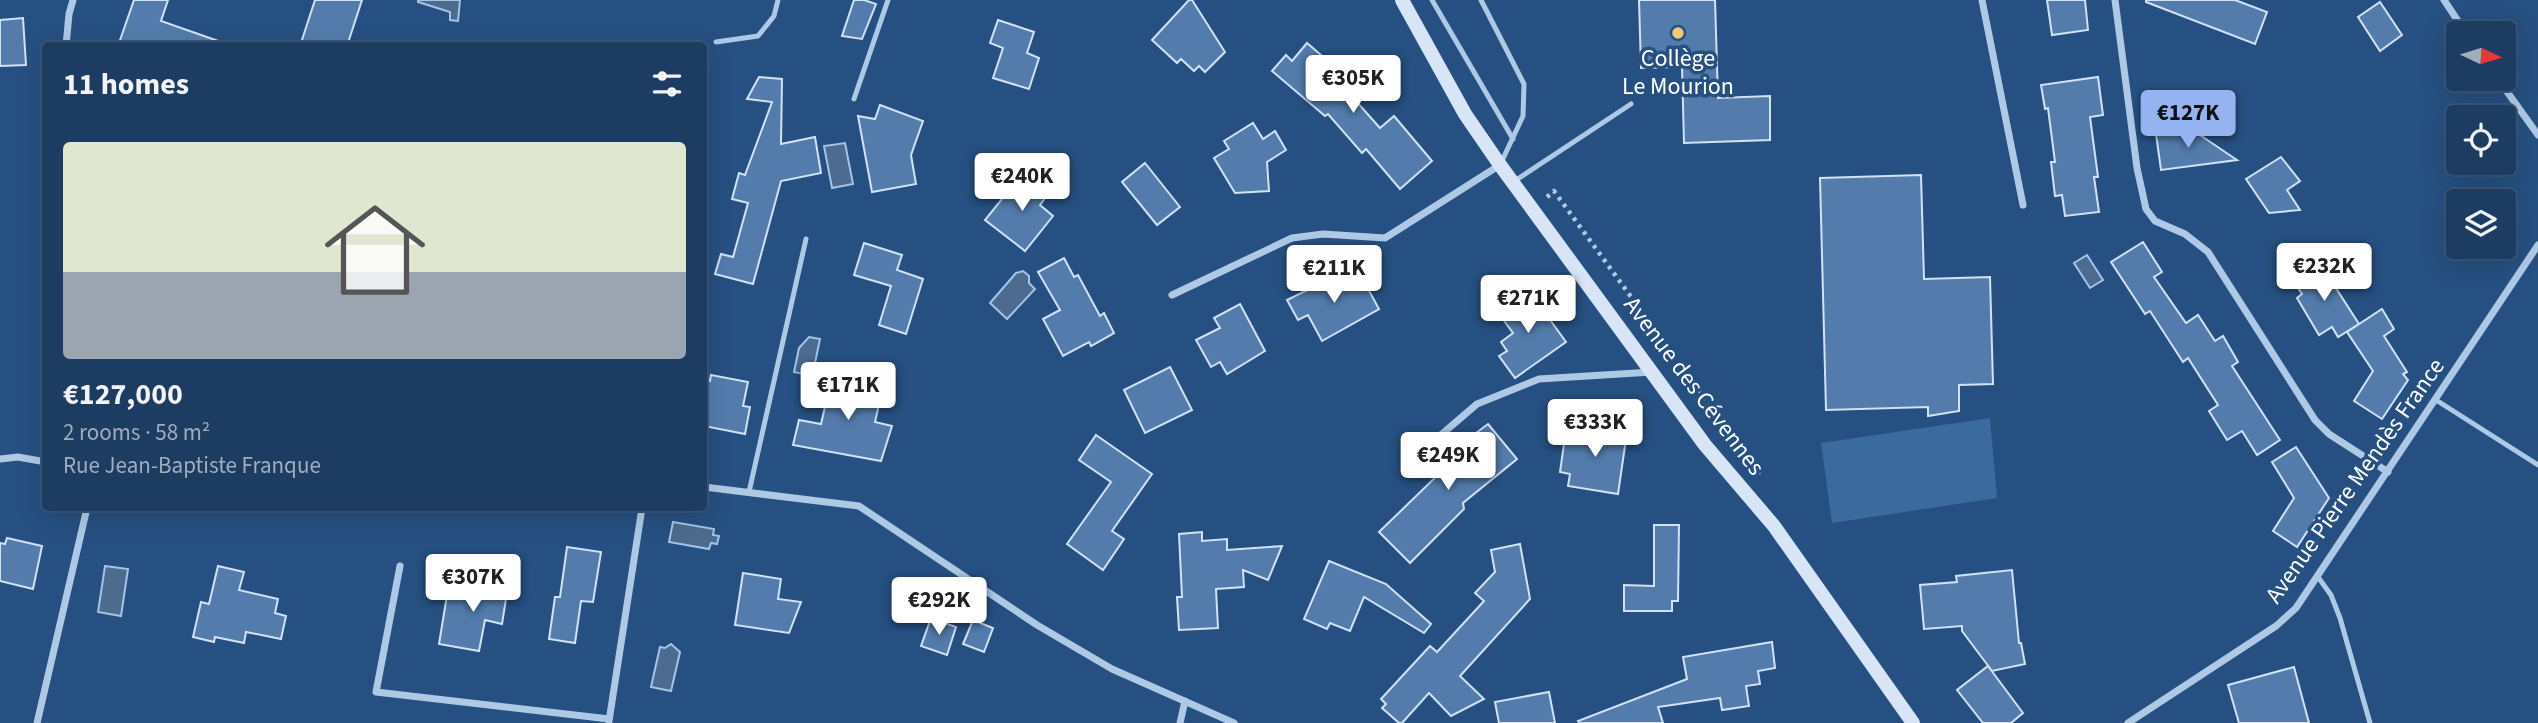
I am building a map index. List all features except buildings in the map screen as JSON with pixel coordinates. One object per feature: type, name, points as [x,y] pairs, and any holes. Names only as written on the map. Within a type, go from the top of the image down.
[{"type":"street","points":[[66,42],[73,0]]},
{"type":"street","name":"Avenue des Cévennes","points":[[1402,0],[1465,114],[1500,165],[1705,445],[1774,526],[1913,723]]},
{"type":"street","points":[[1982,0],[2023,205]]},
{"type":"street","points":[[2115,0],[2141,194],[2146,209],[2155,220],[2185,234],[2208,251],[2315,420],[2329,434],[2388,471]]},
{"type":"street","points":[[2444,0],[2458,21]]},
{"type":"street","points":[[2507,91],[2538,135]]},
{"type":"street","points":[[1172,295],[1292,238],[1323,234],[1385,238],[1500,165]]},
{"type":"street","name":"Avenue Pierre Mendès France","points":[[2128,723],[2276,626],[2296,608],[2538,245]]},
{"type":"street","points":[[1407,464],[1477,404],[1539,379],[1653,372]]},
{"type":"street","points":[[0,459],[18,457],[42,461]]},
{"type":"street","points":[[707,486],[859,506],[1037,625],[1112,669],[1234,723]]},
{"type":"street","points":[[37,723],[86,511]]},
{"type":"street","points":[[400,566],[376,692],[609,721],[642,511]]},
{"type":"street","points":[[1180,723],[1185,701]]},
{"type":"lane","points":[[716,42],[758,36],[774,16],[778,0]]},
{"type":"lane","points":[[854,99],[888,0]]},
{"type":"lane","points":[[1432,0],[1513,139]]},
{"type":"lane","points":[[1481,0],[1524,84],[1522,116],[1500,165]]},
{"type":"lane","points":[[1513,182],[1631,104]]},
{"type":"lane","points":[[749,492],[806,239]]},
{"type":"lane","points":[[2436,400],[2538,465]]},
{"type":"lane","points":[[2318,577],[2332,595],[2370,723]]},
{"type":"path","points":[[1533,209],[1555,191],[1761,475]]},
{"type":"shaded area","points":[[418,0],[460,0],[458,21],[450,20],[450,12]]},
{"type":"shaded area","points":[[845,143],[853,184],[832,188],[824,146]]},
{"type":"shaded area","points":[[2087,255],[2103,280],[2090,288],[2074,263]]},
{"type":"shaded area","points":[[1023,271],[1029,276],[1029,283],[1035,289],[1007,319],[990,303],[1016,273]]},
{"type":"shaded area","points":[[809,337],[820,339],[815,363],[817,371],[812,376],[794,372],[799,348]]},
{"type":"shaded area","points":[[1990,418],[1997,498],[1832,523],[1821,443]]},
{"type":"shaded area","points":[[673,522],[714,529],[713,535],[719,536],[717,544],[711,543],[709,549],[669,542]]},
{"type":"shaded area","points":[[105,566],[128,569],[121,616],[98,612]]},
{"type":"shaded area","points":[[671,644],[680,652],[671,691],[651,687],[660,647],[665,648]]},
{"type":"place","name":"Collège Le Mourion","points":[[1678,33]]}]
